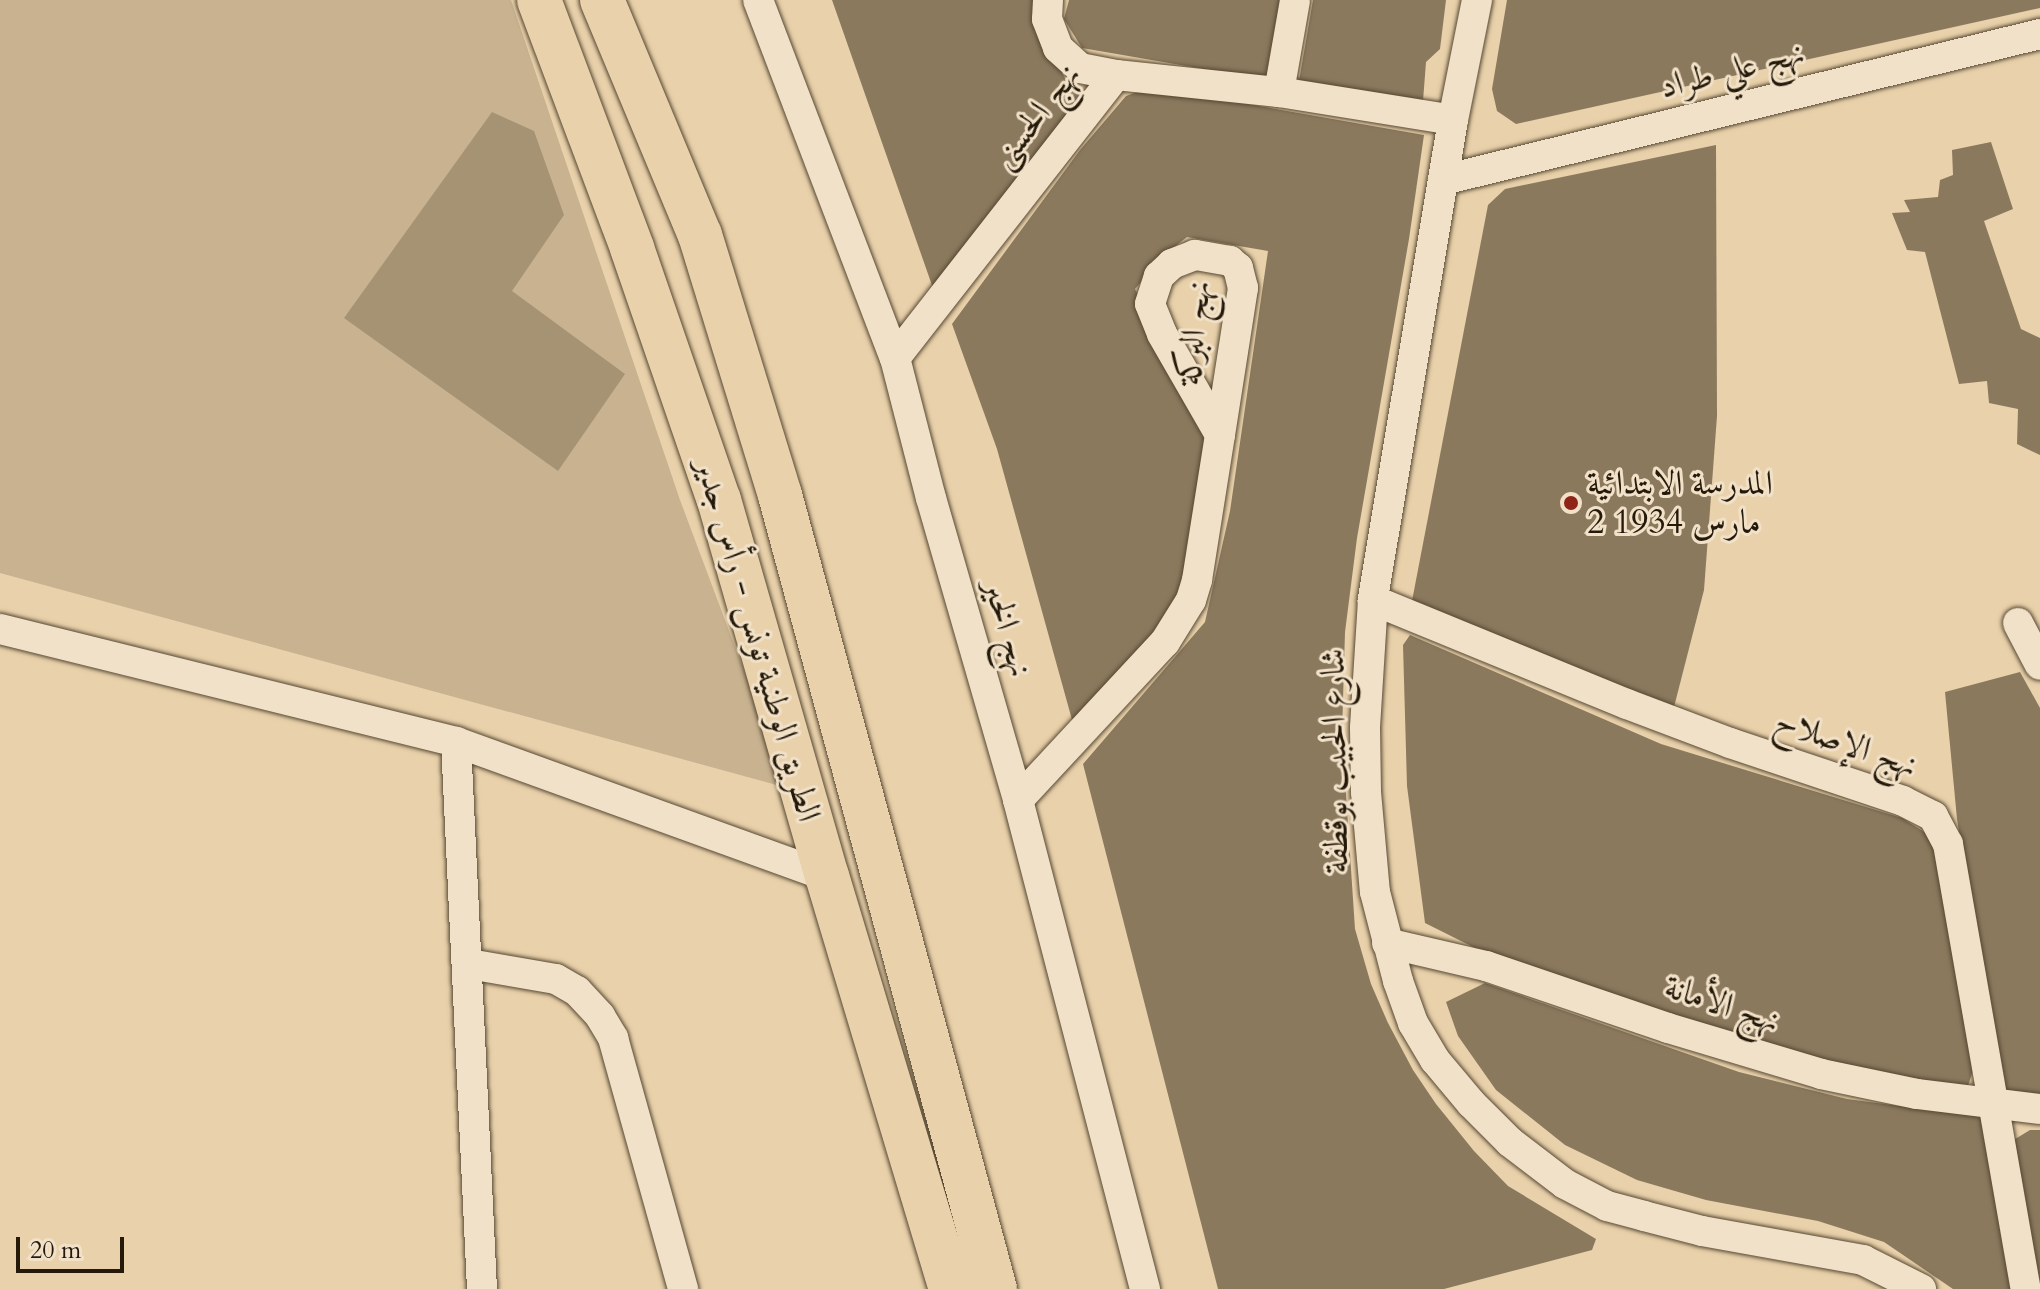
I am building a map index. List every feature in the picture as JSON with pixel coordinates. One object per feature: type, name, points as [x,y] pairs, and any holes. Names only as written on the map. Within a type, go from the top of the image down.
[{"type":"main road","name":"الطريق الوطنية تونس - رأس جدير","points":[[539,0],[632,248],[719,500],[827,876],[951,1289]]},
{"type":"main road","name":"الطريق الوطنية تونس - رأس جدير","points":[[602,0],[700,235],[776,481],[995,1289]]},
{"type":"street","name":"نهج الخير","points":[[758,0],[895,358],[935,513],[1018,800],[1145,1289]]},
{"type":"street","points":[[1048,0],[1047,19],[1058,48],[1080,68],[1116,75]]},
{"type":"street","points":[[1279,92],[1295,0]]},
{"type":"street","name":"شارع الحبيب بوقطفة","points":[[1477,0],[1453,120],[1373,600],[1365,728],[1366,792],[1375,892],[1387,943],[1413,1023],[1435,1060],[1471,1103],[1510,1142],[1565,1184],[1607,1206],[1702,1231],[1863,1260],[1921,1289]]},
{"type":"street","name":"نهج علي طراد","points":[[1443,180],[2040,34]]},
{"type":"street","name":"نهج الحسنى","points":[[895,358],[1116,75],[1279,92],[1453,120]]},
{"type":"street","name":"نهج البركة","points":[[1018,800],[1165,642],[1183,616],[1197,580],[1220,435],[1243,288],[1241,276],[1230,261],[1195,255],[1172,264],[1159,276],[1150,304],[1162,334],[1220,435]]},
{"type":"street","name":"نهج الإصلاح","points":[[1373,600],[1598,693],[1730,743],[1903,801],[1933,816],[1948,844],[2026,1289]]},
{"type":"street","points":[[2018,623],[2040,665]]},
{"type":"street","points":[[0,629],[456,742],[827,876]]},
{"type":"street","points":[[456,742],[469,964],[482,1289]]},
{"type":"street","name":"نهج الأمانة","points":[[1387,943],[1486,966],[1769,1060],[1872,1085],[1994,1106],[2040,1109]]},
{"type":"street","points":[[469,964],[556,979],[577,991],[600,1016],[613,1038],[683,1289]]},
{"type":"shaded area","points":[[0,0],[511,0],[680,500],[788,788],[0,573]]},
{"type":"shaded area","points":[[492,112],[534,131],[564,215],[512,291],[625,374],[558,471],[344,318]]},
{"type":"building","points":[[832,0],[1039,0],[1035,20],[1067,82],[1086,95],[934,291]]},
{"type":"building","points":[[1069,0],[1285,0],[1273,81],[1082,48],[1064,19]]},
{"type":"building","points":[[1313,0],[1446,0],[1440,49],[1426,62],[1423,101],[1299,81]]},
{"type":"building","points":[[1507,0],[2040,0],[2040,8],[1516,124],[1497,111],[1492,89]]},
{"type":"building","points":[[1151,87],[1424,135],[1357,538],[1345,632],[1342,734],[1355,929],[1371,984],[1388,1023],[1413,1070],[1436,1104],[1474,1151],[1508,1186],[1596,1239],[1592,1250],[1444,1289],[1218,1289],[1083,764],[1205,622],[1230,511],[1268,251],[1187,237],[1165,254],[1135,289],[1207,425],[1182,603],[1074,727],[997,449],[952,324],[1080,150],[1126,96]]},
{"type":"building","points":[[1991,142],[2013,209],[1984,221],[2021,329],[2040,338],[2040,455],[2017,444],[2018,409],[1989,403],[1987,381],[1959,384],[1925,252],[1907,250],[1892,213],[1910,212],[1904,200],[1938,197],[1940,180],[1953,175],[1952,150]]},
{"type":"building","name":"المدرسة الابتدائية 2 مارس 1934","points":[[1716,145],[1717,416],[1704,590],[1674,707],[1412,601],[1488,205],[1505,189]]},
{"type":"building","points":[[1410,635],[1661,744],[1902,818],[1937,840],[1976,1061],[1968,1086],[1870,1075],[1807,1060],[1477,949],[1425,923],[1407,786],[1403,645]]},
{"type":"building","points":[[2020,672],[2040,708],[2040,1103],[2001,1089],[1957,819],[1945,692]]},
{"type":"building","points":[[1485,983],[1739,1072],[1847,1099],[1983,1117],[2016,1289],[1953,1289],[1884,1242],[1818,1221],[1706,1200],[1637,1180],[1565,1145],[1496,1090],[1458,1036],[1446,1002]]},
{"type":"building","points":[[2030,1130],[2040,1130],[2040,1289],[2007,1144]]},
{"type":"place","name":"المدرسة الابتدائية 2 مارس 1934","points":[[1571,503]]}]
